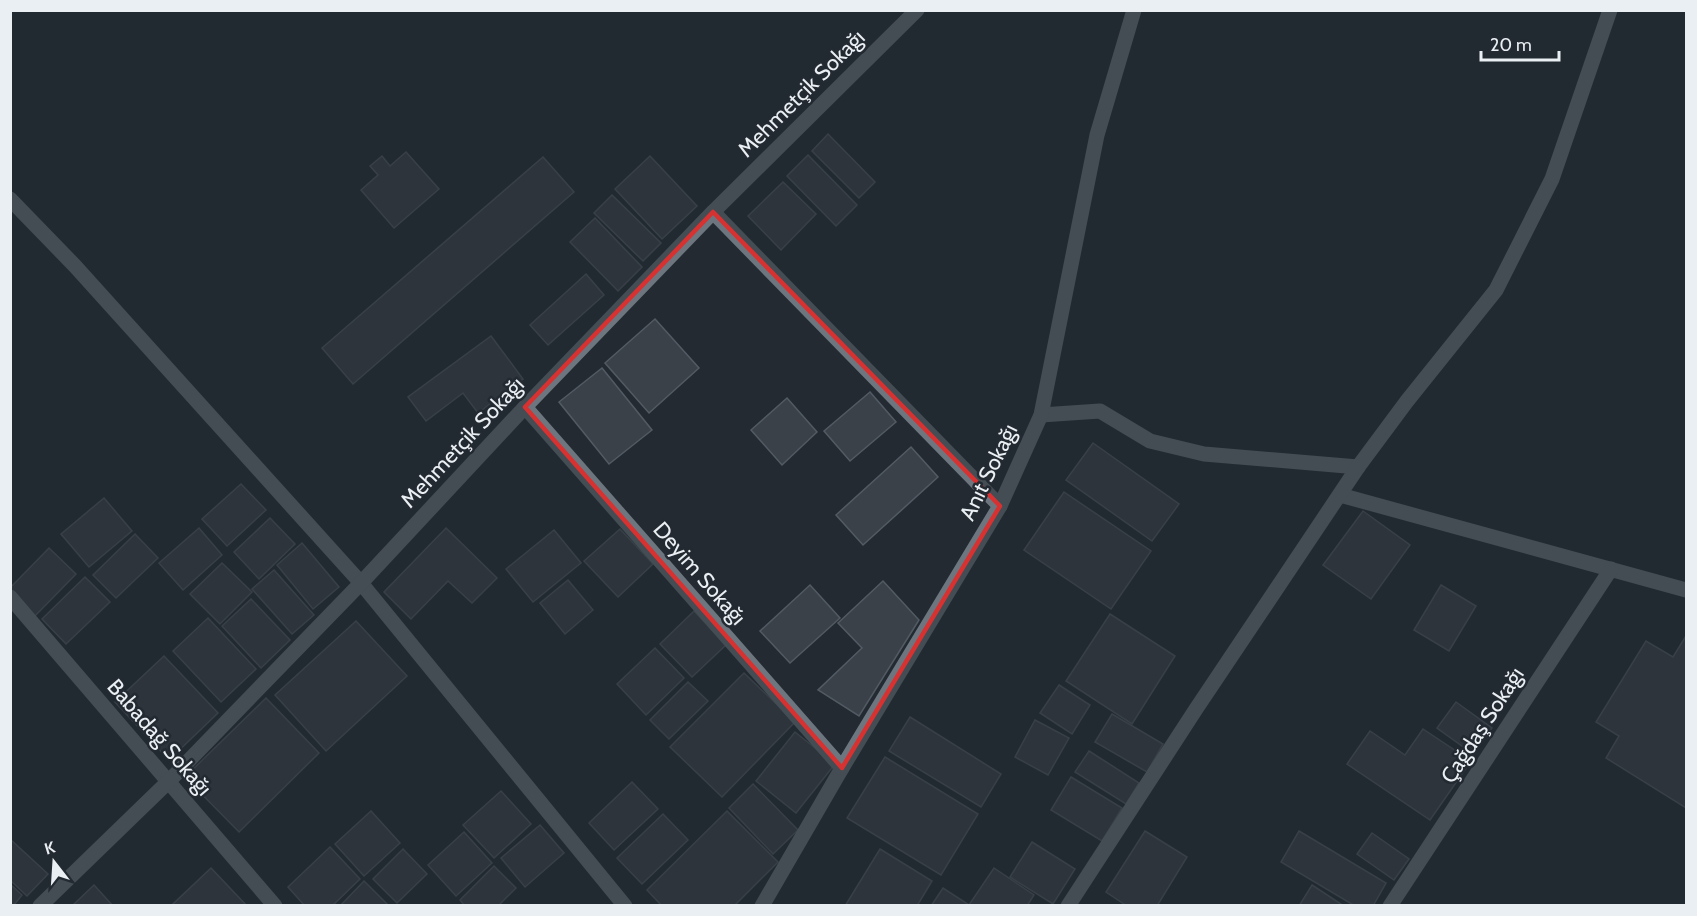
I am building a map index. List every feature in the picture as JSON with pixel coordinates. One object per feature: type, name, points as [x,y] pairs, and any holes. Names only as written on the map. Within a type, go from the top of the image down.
[{"type":"street","name":"Mehmetçik Sokağı","points":[[40,906],[169,781],[361,583],[525,407],[713,212],[917,10]]},
{"type":"street","name":"Anıt Sokağı","points":[[762,906],[842,768],[1000,506],[1041,415],[1097,135],[1134,10]]},
{"type":"street","points":[[1068,906],[1358,467],[1407,400],[1496,290],[1552,179],[1610,10]]},
{"type":"street","points":[[10,199],[75,266],[361,583],[625,906]]},
{"type":"street","points":[[713,212],[1000,506]]},
{"type":"street","name":"Deyim Sokağı","points":[[525,407],[842,768]]},
{"type":"street","points":[[1041,415],[1100,411],[1150,441],[1204,454],[1358,467]]},
{"type":"street","points":[[1340,495],[1686,590]]},
{"type":"street","name":"Çağdaş Sokağı","points":[[1390,906],[1611,569]]},
{"type":"street","name":"Babadağ Sokağı","points":[[10,597],[275,906]]},
{"type":"highlighted area","points":[[713,212],[1000,506],[842,768],[525,407]]},
{"type":"building","points":[[828,134],[875,182],[859,198],[812,151]]},
{"type":"building","points":[[406,152],[439,189],[394,228],[361,190],[378,175],[370,166],[382,156],[390,166]]},
{"type":"building","points":[[808,155],[857,205],[836,226],[787,176]]},
{"type":"building","points":[[650,156],[697,206],[662,239],[615,189]]},
{"type":"building","points":[[543,157],[574,192],[353,384],[322,348]]},
{"type":"building","points":[[783,182],[816,214],[781,250],[748,216]]},
{"type":"building","points":[[612,195],[661,243],[643,261],[594,213]]},
{"type":"building","points":[[595,218],[642,267],[618,291],[570,242]]},
{"type":"building","points":[[586,274],[604,295],[548,345],[530,325]]},
{"type":"building","points":[[655,319],[699,368],[649,413],[605,363]]},
{"type":"building","points":[[491,336],[523,379],[478,413],[463,393],[426,421],[408,397]]},
{"type":"building","points":[[602,368],[652,430],[609,464],[559,402]]},
{"type":"building","points":[[870,392],[896,422],[850,461],[824,431]]},
{"type":"building","points":[[787,398],[817,432],[782,465],[751,430]]},
{"type":"building","points":[[1093,443],[1179,504],[1152,541],[1066,480]]},
{"type":"building","points":[[911,447],[938,477],[863,545],[836,515]]},
{"type":"building","points":[[241,484],[266,510],[227,546],[202,519]]},
{"type":"building","points":[[1064,492],[1151,551],[1111,609],[1024,550]]},
{"type":"building","points":[[104,498],[132,531],[89,567],[61,534]]},
{"type":"building","points":[[1363,511],[1410,545],[1371,599],[1323,565]]},
{"type":"building","points":[[270,518],[295,544],[259,579],[234,552]]},
{"type":"building","points":[[199,528],[222,555],[183,590],[159,563]]},
{"type":"building","points":[[446,528],[497,578],[472,603],[448,581],[411,619],[384,592]]},
{"type":"building","points":[[620,529],[653,564],[618,597],[584,561]]},
{"type":"building","points":[[554,530],[581,563],[533,602],[506,569]]},
{"type":"building","points":[[135,534],[158,558],[116,598],[93,575]]},
{"type":"building","points":[[302,543],[339,587],[313,609],[277,565]]},
{"type":"building","points":[[49,548],[76,574],[34,617],[10,593],[10,588]]},
{"type":"building","points":[[222,563],[252,592],[220,624],[190,594]]},
{"type":"building","points":[[274,570],[314,615],[292,634],[252,589]]},
{"type":"building","points":[[85,577],[110,602],[66,644],[42,619]]},
{"type":"building","points":[[568,580],[593,610],[565,634],[540,603]]},
{"type":"building","points":[[883,581],[919,620],[859,716],[818,690],[862,648],[838,623]]},
{"type":"building","points":[[810,585],[840,618],[790,663],[760,631]]},
{"type":"building","points":[[1441,585],[1476,606],[1449,651],[1414,630]]},
{"type":"building","points":[[251,599],[290,640],[261,668],[222,626]]},
{"type":"building","points":[[694,611],[726,645],[692,677],[660,644]]},
{"type":"building","points":[[1110,614],[1175,656],[1132,724],[1066,681]]},
{"type":"building","points":[[208,618],[256,669],[221,702],[173,651]]},
{"type":"building","points":[[356,621],[407,676],[326,751],[275,695]]},
{"type":"building","points":[[1686,636],[1686,808],[1606,758],[1619,736],[1596,722],[1646,641],[1673,657]]},
{"type":"building","points":[[655,648],[684,678],[646,715],[617,684]]},
{"type":"building","points":[[164,656],[218,713],[169,760],[115,702]]},
{"type":"building","points":[[744,673],[795,722],[722,797],[670,747]]},
{"type":"building","points":[[688,682],[708,701],[669,739],[650,720]]},
{"type":"building","points":[[1059,685],[1090,705],[1072,734],[1040,713]]},
{"type":"building","points":[[266,698],[319,753],[239,832],[185,777]]},
{"type":"building","points":[[1456,702],[1492,728],[1473,754],[1437,728]]},
{"type":"building","points":[[1112,714],[1163,744],[1147,772],[1095,742]]},
{"type":"building","points":[[910,717],[1001,774],[981,807],[889,751]]},
{"type":"building","points":[[1035,720],[1069,738],[1048,775],[1015,757]]},
{"type":"building","points":[[1423,729],[1471,761],[1430,820],[1347,764],[1370,731],[1405,755]]},
{"type":"building","points":[[795,732],[835,764],[796,813],[756,781]]},
{"type":"building","points":[[1089,751],[1139,783],[1126,804],[1075,772]]},
{"type":"building","points":[[885,757],[978,814],[941,875],[847,818]]},
{"type":"building","points":[[1071,777],[1122,808],[1102,841],[1051,810]]},
{"type":"building","points":[[632,782],[658,809],[614,850],[589,823]]},
{"type":"building","points":[[753,784],[798,830],[773,854],[729,808]]},
{"type":"building","points":[[501,791],[531,824],[494,858],[463,825]]},
{"type":"building","points":[[371,811],[400,843],[364,876],[335,844]]},
{"type":"building","points":[[727,811],[778,862],[734,906],[662,906],[647,890]]},
{"type":"building","points":[[663,814],[688,840],[642,884],[617,858]]},
{"type":"building","points":[[540,825],[564,853],[525,887],[501,858]]},
{"type":"building","points":[[1145,831],[1187,857],[1157,906],[1127,906],[1106,892]]},
{"type":"building","points":[[1299,831],[1386,883],[1373,906],[1355,906],[1281,862]]},
{"type":"building","points":[[464,832],[492,863],[456,896],[428,865]]},
{"type":"building","points":[[1372,833],[1409,859],[1394,880],[1357,854]]},
{"type":"building","points":[[10,839],[48,874],[27,896],[10,880]]},
{"type":"building","points":[[1032,842],[1075,869],[1053,904],[1010,877]]},
{"type":"building","points":[[330,847],[360,879],[332,906],[305,906],[288,887]]},
{"type":"building","points":[[403,849],[427,874],[397,903],[373,879]]},
{"type":"building","points":[[880,849],[932,881],[917,906],[845,906]]},
{"type":"building","points":[[494,866],[516,888],[498,906],[465,906],[460,900]]},
{"type":"building","points":[[211,868],[247,906],[174,906],[173,904]]},
{"type":"building","points":[[994,868],[1034,895],[1027,906],[931,906],[943,888],[969,905]]},
{"type":"building","points":[[364,881],[389,906],[340,906]]},
{"type":"building","points":[[10,884],[22,895],[13,906],[10,906]]},
{"type":"building","points":[[94,885],[113,906],[72,906]]},
{"type":"building","points":[[1312,885],[1344,906],[1299,906]]}]
